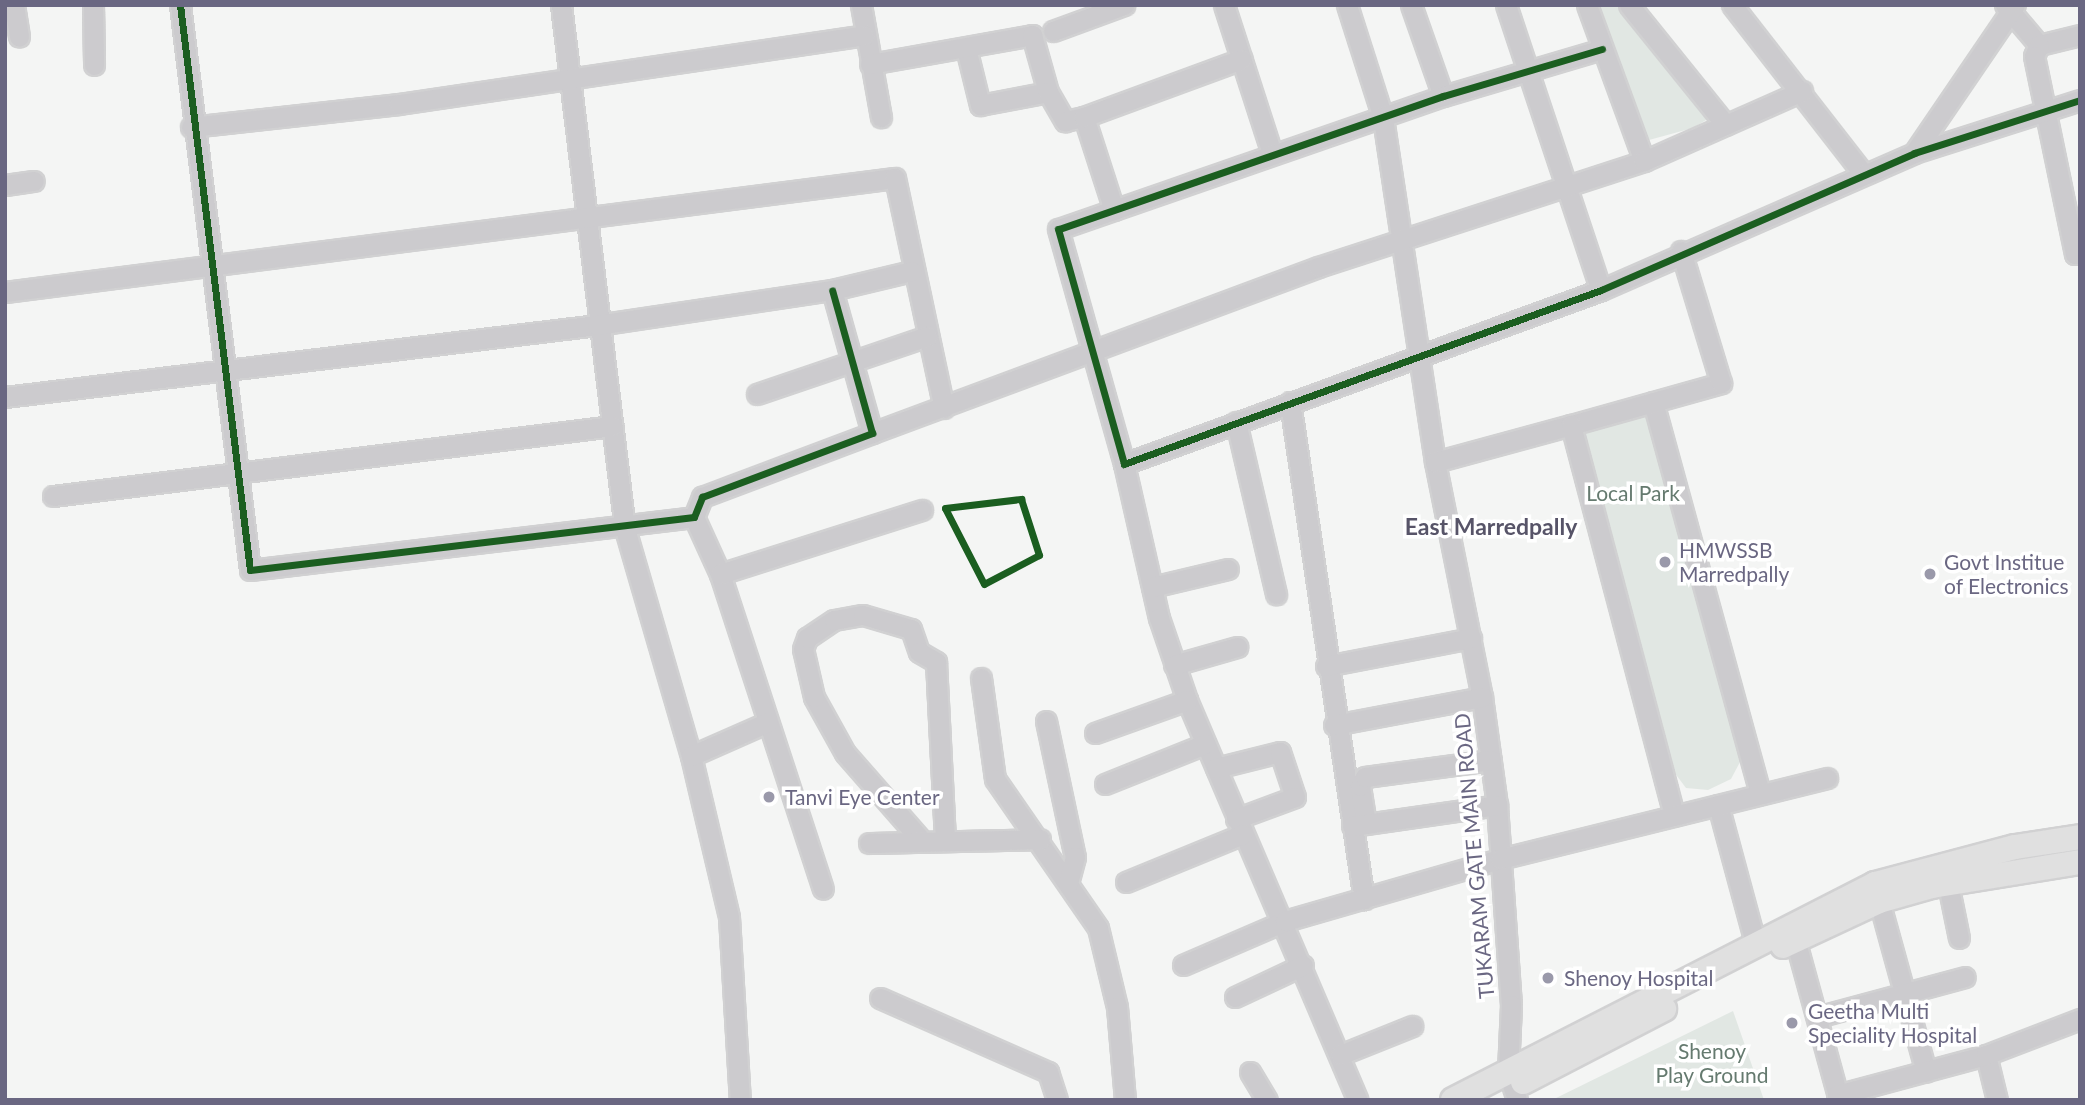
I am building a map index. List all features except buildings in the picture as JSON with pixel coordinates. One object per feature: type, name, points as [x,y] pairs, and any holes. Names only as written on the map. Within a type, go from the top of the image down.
[{"type":"main road","points":[[1487,1100],[1656,1004],[1755,942],[1875,884],[2003,850],[2080,837]]},
{"type":"main road","points":[[1656,1004],[1879,901],[1948,884],[2080,862]]},
{"type":"main road","points":[[1453,1100],[1513,1086]]},
{"type":"street","points":[[14,5],[19,37]]},
{"type":"street","points":[[93,5],[94,65]]},
{"type":"street","points":[[180,5],[191,127],[250,570],[625,529],[694,517]]},
{"type":"street","points":[[561,5],[597,325],[613,426],[625,529],[691,756],[729,917],[740,1100]]},
{"type":"street","points":[[861,5],[864,35],[881,117]]},
{"type":"street","points":[[1053,31],[1124,5]]},
{"type":"street","points":[[1224,5],[1272,154]]},
{"type":"street","name":"TUKARAM GATE MAIN ROAD","points":[[1347,5],[1383,118],[1404,240],[1435,462],[1482,696],[1497,805],[1511,1005],[1513,1086]]},
{"type":"street","points":[[1411,5],[1443,96]]},
{"type":"street","points":[[1507,5],[1601,289]]},
{"type":"street","points":[[1587,5],[1644,161]]},
{"type":"street","points":[[1629,5],[1726,125]]},
{"type":"street","points":[[1732,5],[1802,91],[1863,173]]},
{"type":"street","points":[[1914,153],[2010,7],[2039,45]]},
{"type":"street","points":[[191,127],[570,78],[864,35]]},
{"type":"street","points":[[870,64],[1032,35],[1048,92],[1065,121],[1084,117],[1242,59]]},
{"type":"street","points":[[2039,45],[2080,35]]},
{"type":"street","points":[[2039,45],[2034,57],[2043,109],[2077,254]]},
{"type":"street","points":[[966,48],[980,105],[1048,92]]},
{"type":"street","points":[[1357,1100],[1350,1060],[1240,827],[1174,665],[1152,587],[1095,348],[1058,229],[1443,96],[1529,75],[1602,49]]},
{"type":"street","points":[[823,889],[720,574],[694,517],[702,497],[944,408],[1095,348],[1404,240],[1644,161],[1802,91]]},
{"type":"street","points":[[1124,464],[1420,353],[1601,289],[1681,251],[1914,153],[2043,109],[2080,100]]},
{"type":"street","points":[[1084,117],[1114,210]]},
{"type":"street","points":[[5,292],[895,178],[912,271],[944,408]]},
{"type":"street","points":[[5,185],[34,181]]},
{"type":"street","points":[[1435,462],[1721,383],[1681,251]]},
{"type":"street","points":[[5,397],[597,325],[832,290],[912,271]]},
{"type":"street","points":[[832,290],[872,433]]},
{"type":"street","points":[[757,394],[850,360],[928,336]]},
{"type":"street","points":[[1290,402],[1334,725],[1358,825]]},
{"type":"street","points":[[1653,402],[1760,794]]},
{"type":"street","points":[[1236,422],[1276,594]]},
{"type":"street","points":[[1571,425],[1674,816]]},
{"type":"street","points":[[52,496],[613,426]]},
{"type":"street","points":[[720,574],[922,510]]},
{"type":"street","points":[[1152,587],[1228,569]]},
{"type":"street","points":[[922,841],[845,753],[814,697],[803,649],[807,638],[834,620],[863,615],[911,629],[919,652],[936,662],[945,841]]},
{"type":"street","points":[[1326,667],[1471,638]]},
{"type":"street","points":[[1174,665],[1237,647]]},
{"type":"street","points":[[981,678],[991,769],[1097,928],[1117,1007],[1125,1100]]},
{"type":"street","points":[[1334,725],[1482,696]]},
{"type":"street","points":[[1095,733],[1187,700]]},
{"type":"street","points":[[1046,721],[1075,857],[1068,883]]},
{"type":"street","points":[[691,756],[768,722]]},
{"type":"street","points":[[1105,784],[1205,744]]},
{"type":"street","points":[[1126,882],[1295,797],[1280,752],[1216,768]]},
{"type":"street","points":[[1364,900],[1358,825],[1360,786],[1365,777],[1491,760]]},
{"type":"street","points":[[1183,965],[1285,921],[1500,859],[1827,778]]},
{"type":"street","points":[[1358,825],[1497,805]]},
{"type":"street","points":[[1718,805],[1755,942]]},
{"type":"street","points":[[869,843],[1040,839]]},
{"type":"street","points":[[1948,884],[1959,938]]},
{"type":"street","points":[[1879,901],[1926,1072]]},
{"type":"street","points":[[1796,939],[1838,1097],[1986,1055],[2080,1019]]},
{"type":"street","points":[[1235,997],[1303,965]]},
{"type":"street","points":[[1817,1017],[1965,977]]},
{"type":"street","points":[[880,998],[1048,1072],[1056,1100]]},
{"type":"street","points":[[1350,1060],[1412,1026]]},
{"type":"street","points":[[1986,1055],[1997,1100]]},
{"type":"street","points":[[1250,1072],[1267,1100]]},
{"type":"green space","points":[[1593,5],[1637,5],[1716,114],[1693,128],[1649,140]]},
{"type":"green space","name":"Local Park","points":[[1648,416],[1740,762],[1731,779],[1708,790],[1686,788],[1671,768],[1582,433]]},
{"type":"green space","name":"Shenoy Play Ground","points":[[1733,1011],[1764,1100],[1552,1100]]},
{"type":"cycle path","points":[[180,5],[250,570],[694,517],[702,497],[872,433],[832,290]]},
{"type":"cycle path","points":[[1602,49],[1443,96],[1058,229],[1124,464],[1601,290],[1914,153],[2080,100]]},
{"type":"cycle path","points":[[1021,499],[1039,555],[984,584],[945,508],[1021,499]]},
{"type":"place","name":"HMWSSB Marredpally","points":[[1665,562]]},
{"type":"place","name":"Govt Institue of Electronics","points":[[1930,574]]},
{"type":"place","name":"Tanvi Eye Center","points":[[769,797]]},
{"type":"place","name":"Shenoy Hospital","points":[[1548,978]]},
{"type":"place","name":"Geetha Multi Speciality Hospital","points":[[1792,1023]]},
{"type":"district","name":"East Marredpally","points":[[1491,526]]}]
